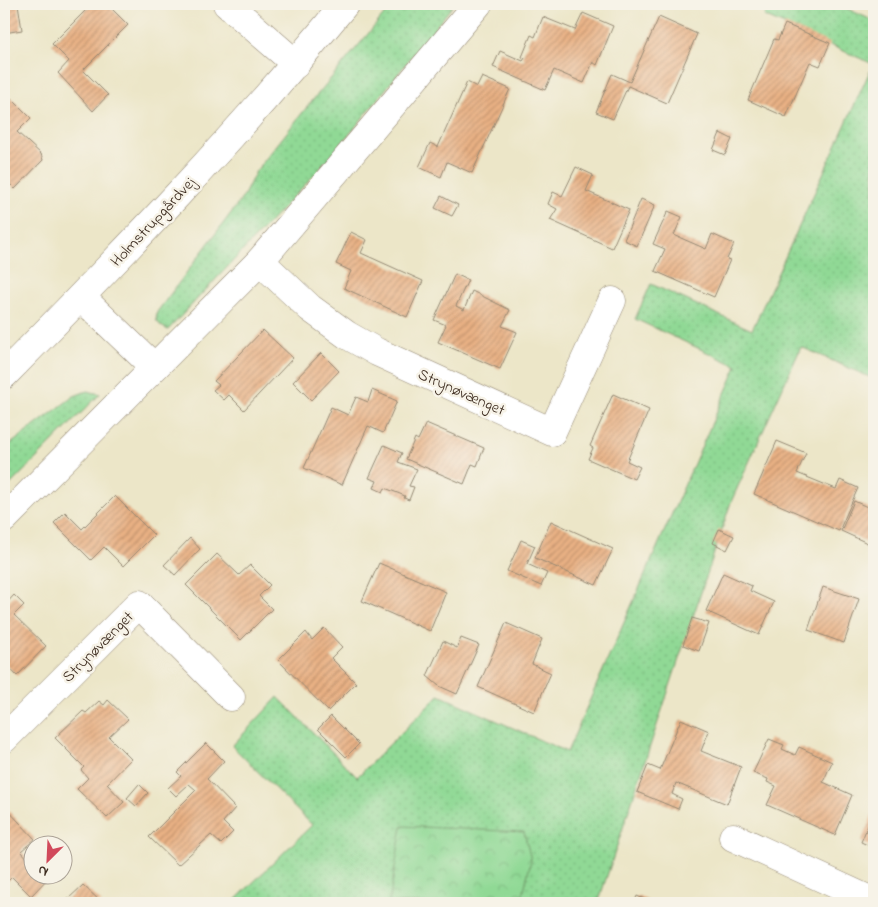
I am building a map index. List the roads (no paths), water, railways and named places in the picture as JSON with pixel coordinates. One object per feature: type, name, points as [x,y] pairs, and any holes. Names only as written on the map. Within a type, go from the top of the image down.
[{"type":"street","points":[[227,4],[296,64]]},
{"type":"street","name":"Holmstrupgårdvej","points":[[4,375],[178,195],[296,64],[345,4]]},
{"type":"street","points":[[4,519],[260,261],[478,4]]},
{"type":"street","name":"Strynøvænget","points":[[260,261],[310,308],[347,335],[377,352],[552,432],[612,301]]},
{"type":"street","points":[[80,297],[154,367]]},
{"type":"street","name":"Strynøvænget","points":[[4,739],[139,604],[231,697]]},
{"type":"street","points":[[733,837],[874,902]]}]
